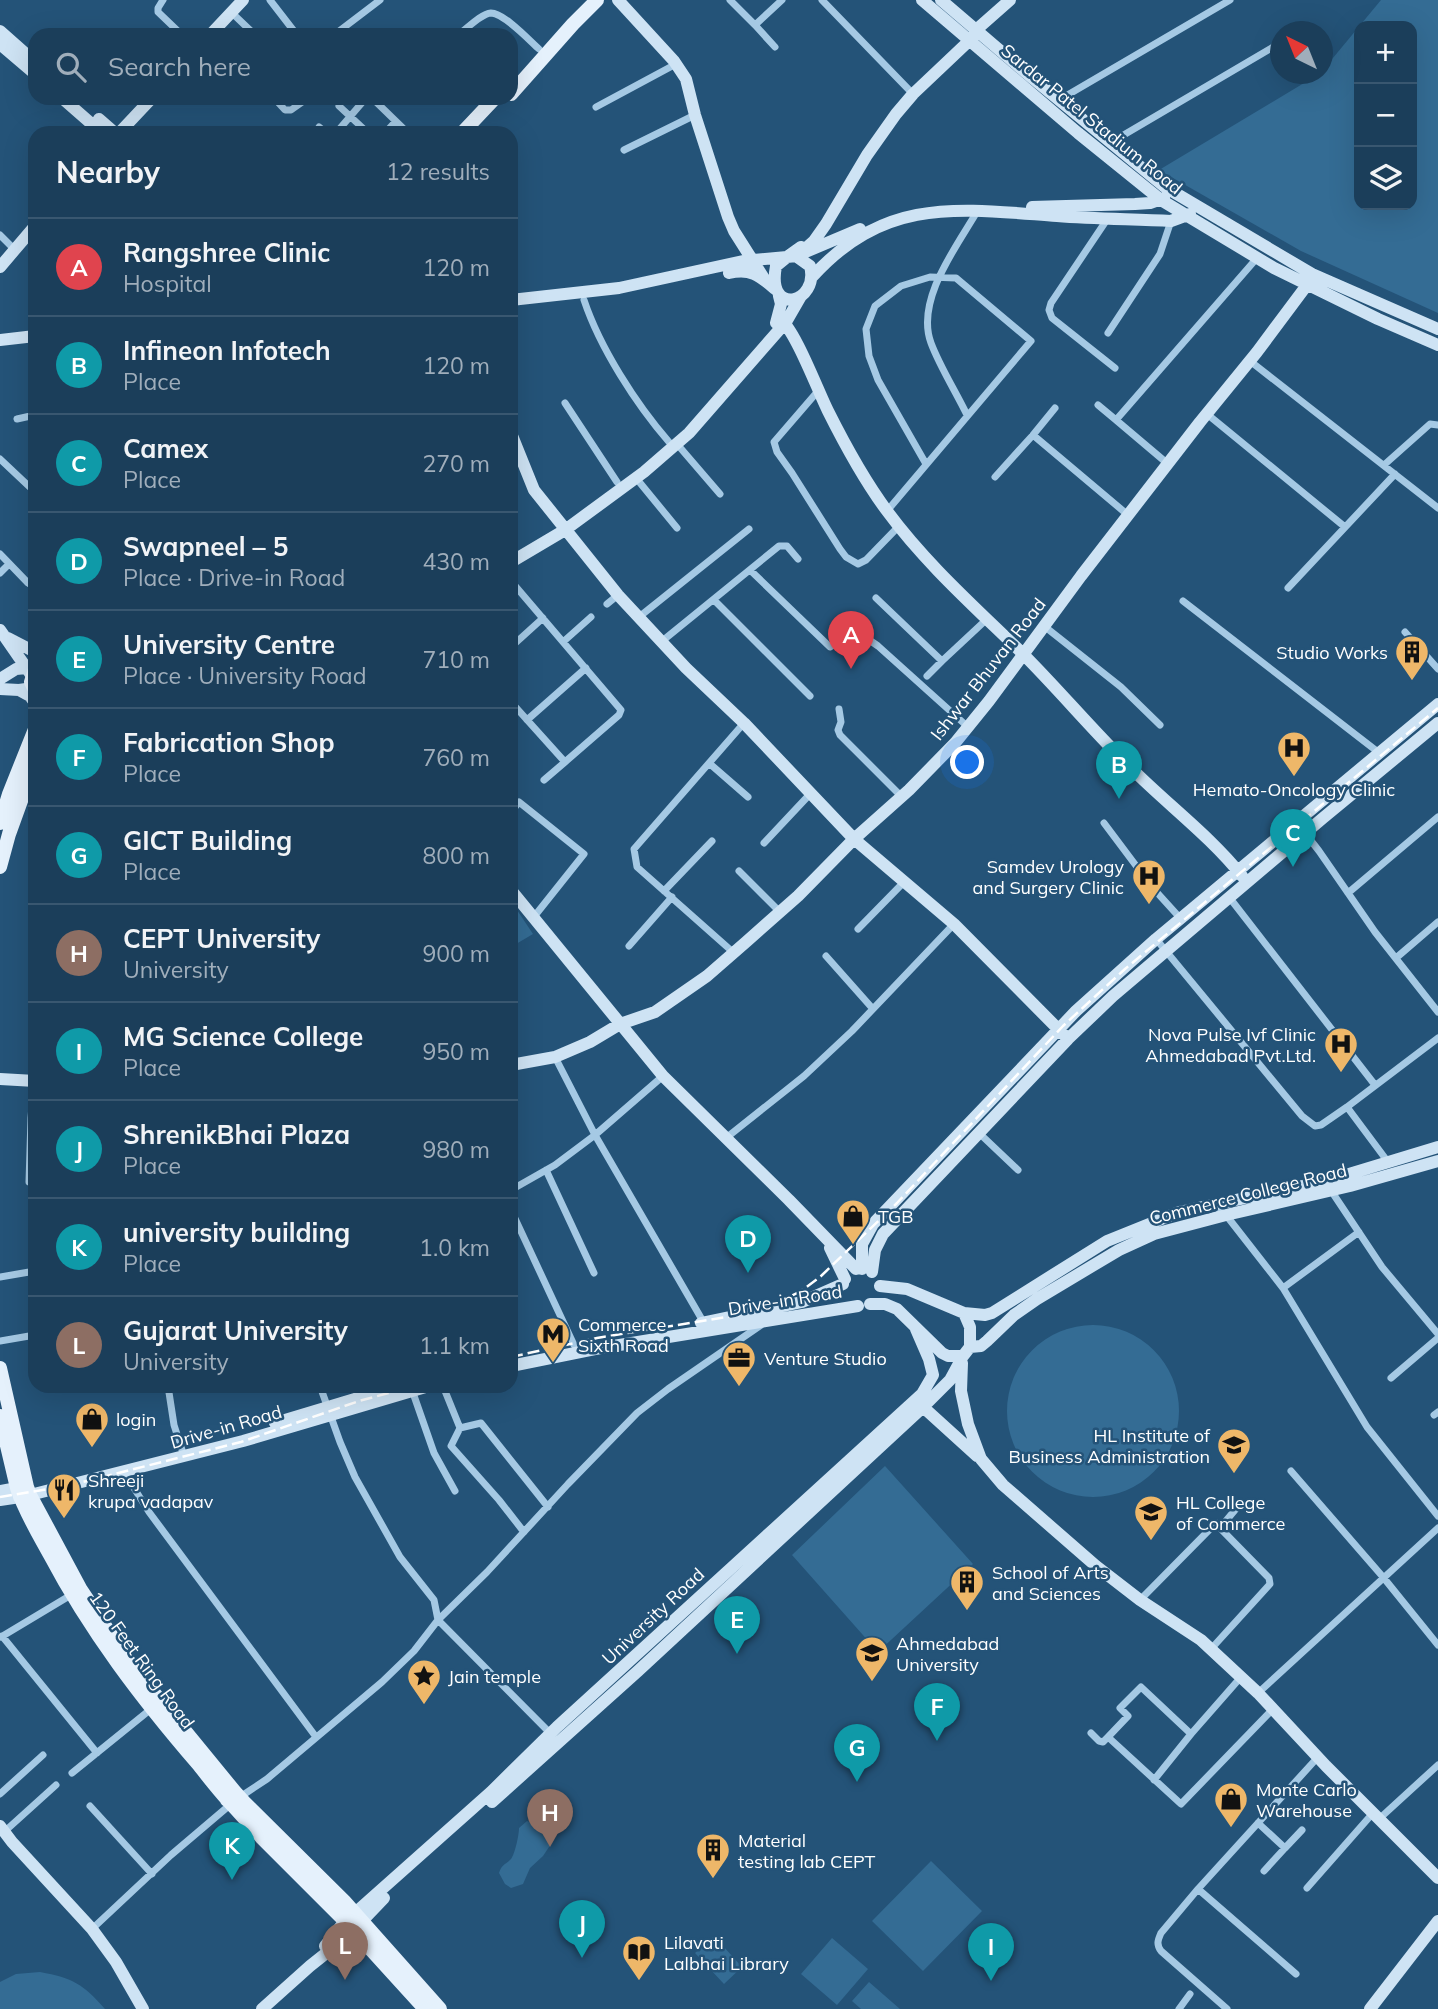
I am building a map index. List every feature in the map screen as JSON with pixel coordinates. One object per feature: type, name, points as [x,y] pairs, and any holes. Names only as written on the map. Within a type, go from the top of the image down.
[{"type":"main road","points":[[518,73],[585,0]]},
{"type":"main road","points":[[518,86],[597,0]]},
{"type":"main road","points":[[469,126],[489,105]]},
{"type":"main road","points":[[481,126],[501,105]]},
{"type":"main road","points":[[0,823],[28,746]]},
{"type":"main road","points":[[0,867],[28,787]]},
{"type":"main road","name":"120 Feet Ring Road","points":[[0,1367],[23,1492],[81,1590],[131,1665],[235,1801]]},
{"type":"main road","name":"120 Feet Ring Road","points":[[0,1416],[23,1492],[71,1595],[110,1654],[151,1709],[235,1801],[440,2009]]},
{"type":"main road","name":"120 Feet Ring Road","points":[[354,1921],[425,2009]]},
{"type":"street","points":[[163,0],[158,12],[174,28]]},
{"type":"street","points":[[217,28],[243,0]]},
{"type":"street","points":[[270,0],[292,28]]},
{"type":"street","points":[[343,28],[380,0]]},
{"type":"street","points":[[618,0],[676,64],[686,79],[728,217],[734,231],[760,259]]},
{"type":"street","points":[[626,0],[679,57],[691,76],[733,215],[760,259],[781,304],[782,320],[795,337],[853,459],[887,511],[920,552],[1024,655],[1132,770],[1217,849],[1247,882]]},
{"type":"street","points":[[730,0],[775,47]]},
{"type":"street","points":[[755,25],[782,0]]},
{"type":"street","points":[[822,0],[913,94]]},
{"type":"street","name":"Sardar Patel Stadium Road","points":[[922,0],[1059,100],[1175,192],[1310,279],[1378,319],[1438,345]]},
{"type":"street","name":"Sardar Patel Stadium Road","points":[[941,0],[973,35],[1161,200],[1257,258],[1438,329]]},
{"type":"street","points":[[792,257],[825,224],[867,155],[896,114],[913,94],[1010,0]]},
{"type":"street","points":[[1059,100],[1230,0]]},
{"type":"street","points":[[232,12],[248,28]]},
{"type":"street","points":[[467,28],[490,13],[502,16],[516,28]]},
{"type":"street","points":[[518,30],[540,49]]},
{"type":"street","points":[[1,37],[28,57]]},
{"type":"street","points":[[1,37],[28,66]]},
{"type":"street","points":[[1111,143],[1270,49]]},
{"type":"street","points":[[596,107],[676,64]]},
{"type":"street","points":[[70,105],[94,126]]},
{"type":"street","points":[[83,105],[109,126]]},
{"type":"street","points":[[124,126],[145,105]]},
{"type":"street","points":[[280,105],[285,110],[290,110],[298,105]]},
{"type":"street","points":[[342,126],[360,105]]},
{"type":"street","points":[[379,105],[400,126]]},
{"type":"street","points":[[340,106],[360,126]]},
{"type":"street","points":[[624,150],[695,115]]},
{"type":"street","points":[[391,126],[395,122]]},
{"type":"street","points":[[1135,204],[1144,195],[1146,188]]},
{"type":"street","points":[[773,288],[776,266],[887,217],[925,208],[1135,204],[1161,200],[1175,192]]},
{"type":"street","points":[[518,550],[563,527],[617,482],[690,433],[810,287],[813,276],[829,258],[877,226],[910,216],[978,209],[1060,217],[1171,221],[1187,217],[1199,208]]},
{"type":"street","points":[[967,415],[930,342],[926,317],[941,277],[978,209]]},
{"type":"street","points":[[1108,218],[1049,310],[1052,318],[1115,368]]},
{"type":"street","points":[[1108,333],[1160,254],[1171,221]]},
{"type":"street","points":[[0,267],[28,234]]},
{"type":"street","points":[[0,235],[14,249]]},
{"type":"street","points":[[518,299],[619,288],[760,259],[792,257],[810,266],[813,276]]},
{"type":"street","points":[[1115,420],[1257,258]]},
{"type":"street","points":[[518,307],[620,296],[744,269],[789,300],[802,296]]},
{"type":"street","points":[[887,511],[1031,341],[956,278],[930,277],[901,286],[875,306],[866,329],[869,356],[878,380],[926,464]]},
{"type":"street","name":"Ishwar Bhuvan Road","points":[[518,1064],[555,1057],[590,1042],[620,1024],[655,1012],[707,976],[780,912],[956,743],[1310,279]]},
{"type":"street","points":[[584,300],[592,323],[612,359],[656,428],[720,495]]},
{"type":"street","points":[[0,332],[28,330]]},
{"type":"street","points":[[0,340],[28,337]]},
{"type":"street","points":[[1250,361],[1438,508]]},
{"type":"street","points":[[818,390],[774,442],[777,452],[840,549],[852,562],[858,564],[866,560],[899,526]]},
{"type":"street","points":[[565,403],[617,482]]},
{"type":"street","points":[[1098,405],[1168,464]]},
{"type":"street","points":[[995,477],[1055,408]]},
{"type":"street","points":[[1207,414],[1345,527]]},
{"type":"street","points":[[17,419],[28,417]]},
{"type":"street","points":[[1384,465],[1430,424],[1438,425]]},
{"type":"street","points":[[1033,435],[1128,515]]},
{"type":"street","points":[[518,557],[636,478],[673,443]]},
{"type":"street","points":[[518,450],[534,490],[618,595],[661,642],[744,723],[854,839],[954,924],[1068,1039]]},
{"type":"street","points":[[0,459],[28,485]]},
{"type":"street","points":[[1288,588],[1395,474]]},
{"type":"street","points":[[636,478],[677,528]]},
{"type":"street","points":[[639,617],[749,529]]},
{"type":"street","points":[[661,642],[779,546],[787,546],[798,559]]},
{"type":"street","points":[[0,554],[28,582]]},
{"type":"street","points":[[0,573],[9,564]]},
{"type":"street","points":[[750,570],[830,647],[851,633],[865,638],[878,646],[968,727]]},
{"type":"street","points":[[518,589],[621,710],[619,715],[544,779]]},
{"type":"street","points":[[607,604],[618,595]]},
{"type":"street","points":[[876,598],[942,661]]},
{"type":"street","points":[[714,600],[810,695]]},
{"type":"street","points":[[1183,601],[1378,752]]},
{"type":"street","points":[[564,642],[591,617]]},
{"type":"street","points":[[518,641],[543,618]]},
{"type":"street","points":[[927,676],[987,620]]},
{"type":"street","points":[[1044,626],[1121,687],[1160,725]]},
{"type":"street","points":[[1405,632],[1438,669]]},
{"type":"street","points":[[4,634],[28,648]]},
{"type":"street","points":[[4,634],[28,678]]},
{"type":"street","points":[[527,720],[586,667]]},
{"type":"street","points":[[0,679],[16,669],[28,681]]},
{"type":"street","points":[[0,689],[28,684]]},
{"type":"street","points":[[863,1270],[862,1244],[873,1224],[1058,1029],[1156,939],[1438,704]]},
{"type":"street","points":[[839,709],[840,735],[901,796]]},
{"type":"street","points":[[518,710],[565,762]]},
{"type":"street","points":[[734,953],[637,867],[634,849],[744,723]]},
{"type":"street","points":[[844,1282],[863,1270],[883,1234],[1068,1039],[1113,996],[1438,723]]},
{"type":"street","points":[[709,763],[748,797]]},
{"type":"street","points":[[764,843],[810,793]]},
{"type":"street","points":[[518,803],[584,854],[533,918]]},
{"type":"street","points":[[1348,894],[1438,817]]},
{"type":"street","points":[[1296,822],[1438,1012]]},
{"type":"street","points":[[1104,823],[1152,887],[1181,919]]},
{"type":"street","points":[[664,891],[712,842]]},
{"type":"street","points":[[739,871],[780,912]]},
{"type":"street","points":[[858,929],[904,882]]},
{"type":"street","points":[[629,946],[672,897]]},
{"type":"street","points":[[1229,897],[1375,1085]]},
{"type":"street","points":[[518,899],[663,1076],[824,1236],[863,1270],[877,1278],[880,1286],[878,1297],[864,1305]]},
{"type":"street","points":[[1396,958],[1438,922]]},
{"type":"street","points":[[726,1138],[804,1076],[954,924]]},
{"type":"street","points":[[1156,939],[1307,1121],[1315,1126],[1321,1125],[1347,1107],[1438,1038]]},
{"type":"street","points":[[826,956],[873,1009]]},
{"type":"street","points":[[555,1057],[595,1135],[704,1323]]},
{"type":"street","points":[[518,1186],[546,1170],[595,1135],[663,1076]]},
{"type":"street","points":[[0,1079],[28,1081]]},
{"type":"street","points":[[1347,1107],[1388,1162]]},
{"type":"street","points":[[979,1133],[1018,1170]]},
{"type":"street","name":"Commerce College Road","points":[[964,1312],[985,1315],[992,1312],[1107,1241],[1179,1212],[1212,1203],[1328,1186],[1388,1162],[1438,1147]]},
{"type":"street","name":"Commerce College Road","points":[[967,1352],[981,1346],[1037,1298],[1119,1250],[1154,1234],[1328,1186],[1438,1161]]},
{"type":"street","points":[[546,1170],[594,1273]]},
{"type":"street","points":[[1328,1186],[1382,1266],[1438,1336],[1391,1378]]},
{"type":"street","points":[[1212,1203],[1226,1214],[1283,1288],[1367,1427],[1438,1516]]},
{"type":"street","points":[[518,1225],[574,1345]]},
{"type":"street","points":[[1283,1288],[1359,1232]]},
{"type":"street","points":[[824,1236],[844,1282],[844,1296],[848,1301],[864,1305],[891,1306],[942,1353],[948,1356],[967,1352]]},
{"type":"street","points":[[0,1277],[28,1272]]},
{"type":"street","name":"Drive-in Road","points":[[518,1357],[704,1323],[802,1302],[844,1282]]},
{"type":"street","points":[[880,1286],[907,1289],[964,1312],[970,1326],[961,1380],[964,1407],[981,1459]]},
{"type":"street","name":"Drive-in Road","points":[[518,1365],[864,1305]]},
{"type":"street","points":[[92,1929],[235,1801],[267,1779],[382,1682],[637,1413],[768,1320]]},
{"type":"street","name":"University Road","points":[[555,1737],[922,1394],[933,1376],[916,1329]]},
{"type":"street","points":[[0,1341],[28,1336]]},
{"type":"street","name":"University Road","points":[[262,2009],[491,1792],[638,1671],[923,1406],[950,1380],[967,1352]]},
{"type":"street","points":[[169,1393],[174,1425],[182,1450]]},
{"type":"street","points":[[323,1393],[355,1477],[400,1557],[434,1600],[438,1620],[555,1737]]},
{"type":"street","name":"Drive-in Road","points":[[23,1492],[124,1472],[243,1441],[379,1393]]},
{"type":"street","name":"Drive-in Road","points":[[0,1500],[51,1483],[400,1393]]},
{"type":"street","points":[[413,1393],[434,1453],[455,1491]]},
{"type":"street","points":[[446,1393],[460,1428],[451,1446],[524,1532]]},
{"type":"street","points":[[923,1406],[981,1459],[1003,1485],[1096,1566],[1211,1649],[1258,1693],[1318,1758],[1438,1878]]},
{"type":"street","points":[[460,1428],[481,1423],[548,1507]]},
{"type":"street","points":[[1291,1471],[1438,1645]]},
{"type":"street","points":[[124,1472],[149,1512],[316,1737]]},
{"type":"street","points":[[0,1491],[23,1492]]},
{"type":"street","points":[[1211,1649],[1270,1584],[1269,1578],[1220,1528],[1235,1510]]},
{"type":"street","points":[[1140,1600],[1216,1523]]},
{"type":"street","points":[[1258,1693],[1438,1528]]},
{"type":"street","points":[[71,1595],[1,1637],[97,1753]]},
{"type":"street","points":[[1154,1780],[1241,1677]]},
{"type":"street","points":[[1091,1733],[1103,1742],[1128,1716],[1117,1706],[1141,1687],[1191,1734]]},
{"type":"street","points":[[72,1773],[151,1709]]},
{"type":"street","points":[[1108,1737],[1181,1804],[1273,1709]]},
{"type":"street","points":[[0,1794],[43,1755]]},
{"type":"street","points":[[1227,2009],[1161,1951],[1158,1946],[1161,1933],[1318,1758]]},
{"type":"street","points":[[1307,1888],[1376,1816],[1438,1765]]},
{"type":"street","points":[[56,1785],[2,1829],[92,1929],[116,1962],[143,2009]]},
{"type":"street","points":[[90,1806],[152,1874]]},
{"type":"street","points":[[1258,1823],[1285,1848]]},
{"type":"street","points":[[1264,1871],[1302,1829]]},
{"type":"street","points":[[1198,1889],[1296,1974]]},
{"type":"street","points":[[1370,2009],[1438,1921]]},
{"type":"street","points":[[1179,2009],[1190,1994]]},
{"type":"shaded area","points":[[1381,0],[1438,0],[1438,313],[1301,251],[1159,170],[1302,84],[1333,84],[1333,58],[1354,33],[1354,210],[1417,210],[1417,21],[1363,21]]},
{"type":"shaded area","points":[[518,912],[533,934],[518,943]]},
{"type":"shaded area","points":[[1093,1325],[1126,1331],[1154,1350],[1173,1378],[1179,1411],[1173,1444],[1154,1472],[1126,1491],[1093,1497],[1060,1491],[1032,1472],[1013,1444],[1007,1411],[1013,1378],[1032,1350],[1060,1331]]},
{"type":"shaded area","points":[[885,1466],[973,1564],[878,1652],[792,1555]]},
{"type":"shaded area","points":[[527,1821],[543,1829],[551,1844],[530,1868],[523,1884],[511,1888],[505,1884],[499,1873],[511,1859],[519,1828]]},
{"type":"shaded area","points":[[931,1861],[982,1911],[923,1971],[872,1921]]},
{"type":"shaded area","points":[[714,1936],[742,1967],[724,1984],[695,1953]]},
{"type":"shaded area","points":[[832,1938],[868,1969],[837,2005],[801,1974]]},
{"type":"shaded area","points":[[40,1972],[77,1983],[105,2009],[0,2009],[0,1982],[16,1974]]},
{"type":"shaded area","points":[[869,1982],[900,2009],[861,2009],[852,2001]]},
{"type":"railway","points":[[518,1355],[597,1338],[739,1315],[780,1302],[801,1291],[820,1277],[897,1203],[1063,1026],[1125,969],[1438,708]]},
{"type":"railway","points":[[0,1497],[67,1486],[241,1442],[389,1393]]},
{"type":"place","name":"Rangshree Clinic","points":[[851,669]]},
{"type":"place","name":"Studio Works","points":[[1412,682]]},
{"type":"place","name":"Hemato-Oncology Clinic","points":[[1294,778]]},
{"type":"place","name":"Infineon Infotech","points":[[1119,799]]},
{"type":"place","name":"Camex","points":[[1293,867]]},
{"type":"place","name":"Samdev Urology and Surgery Clinic","points":[[1149,906]]},
{"type":"place","name":"Nova Pulse Ivf Clinic Ahmedabad Pvt.Ltd.","points":[[1341,1074]]},
{"type":"place","name":"TGB","points":[[853,1246]]},
{"type":"place","name":"Swapneel – 5","points":[[748,1273]]},
{"type":"place","name":"Commerce Sixth Road","points":[[553,1364]]},
{"type":"place","name":"Venture Studio","points":[[739,1388]]},
{"type":"place","name":"login","points":[[92,1449]]},
{"type":"place","name":"HL Institute of Business Administration","points":[[1234,1475]]},
{"type":"place","name":"Shreeji krupa vadapav","points":[[64,1520]]},
{"type":"place","name":"HL College of Commerce","points":[[1151,1542]]},
{"type":"place","name":"School of Arts and Sciences","points":[[967,1612]]},
{"type":"place","name":"University Centre","points":[[737,1654]]},
{"type":"place","name":"Ahmedabad University","points":[[872,1683]]},
{"type":"place","name":"Jain temple","points":[[424,1706]]},
{"type":"place","name":"Fabrication Shop","points":[[937,1741]]},
{"type":"place","name":"GICT Building","points":[[857,1782]]},
{"type":"place","name":"Monte Carlo Warehouse","points":[[1231,1829]]},
{"type":"place","name":"CEPT University","points":[[550,1847]]},
{"type":"place","name":"university building","points":[[232,1880]]},
{"type":"place","name":"Material testing lab CEPT","points":[[713,1880]]},
{"type":"place","name":"ShrenikBhai Plaza","points":[[582,1958]]},
{"type":"place","name":"Gujarat University","points":[[345,1980]]},
{"type":"place","name":"MG Science College","points":[[991,1981]]},
{"type":"place","name":"Lilavati Lalbhai Library","points":[[639,1982]]}]
